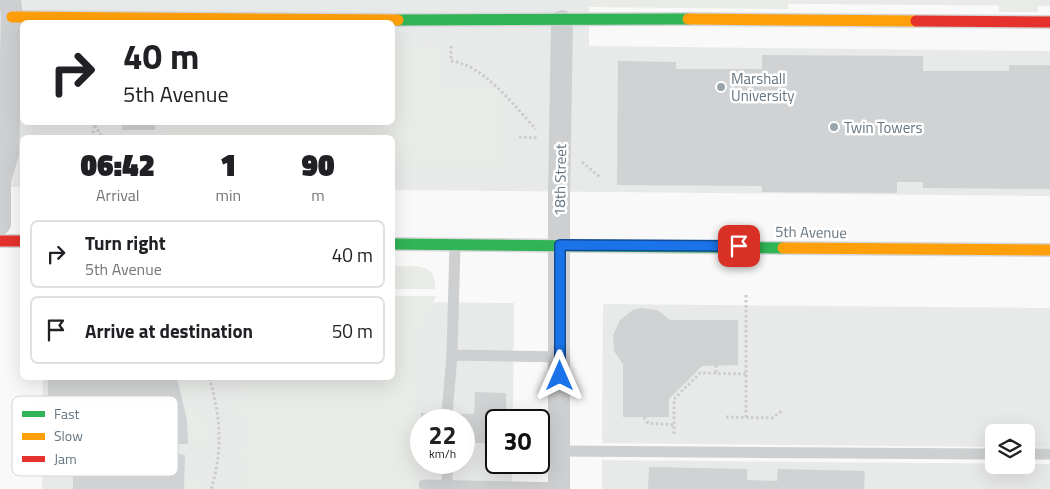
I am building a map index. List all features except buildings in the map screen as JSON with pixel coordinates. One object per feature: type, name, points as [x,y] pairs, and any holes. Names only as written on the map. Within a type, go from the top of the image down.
[{"type":"street","points":[[0,224],[0,180],[8,154],[11,9],[562,21],[597,18],[1050,22]]},
{"type":"street","name":"18th Street","points":[[559,488],[562,21]]},
{"type":"street","points":[[0,241],[20,241]]},
{"type":"street","name":"5th Avenue","points":[[395,244],[1050,250]]},
{"type":"lane","points":[[447,409],[452,355],[455,245]]},
{"type":"lane","points":[[452,355],[560,356]]},
{"type":"lane","points":[[559,451],[985,454]]},
{"type":"lane","points":[[1035,454],[1050,454]]},
{"type":"lane","points":[[447,474],[447,486]]},
{"type":"lane","points":[[424,485],[559,488]]},
{"type":"path","points":[[451,40],[451,61],[463,62],[495,85],[544,138],[519,137]]},
{"type":"path","points":[[578,158],[601,178]]},
{"type":"path","points":[[746,295],[746,418]]},
{"type":"path","points":[[716,366],[716,373]]},
{"type":"path","points":[[674,438],[674,399],[700,373],[746,374]]},
{"type":"path","points":[[210,380],[216,405],[219,431],[218,458],[211,489]]},
{"type":"path","points":[[726,417],[772,418],[783,410]]},
{"type":"path","points":[[644,417],[648,423],[674,425]]},
{"type":"shaded area","name":"Marshall University","points":[[0,0],[1050,0],[1050,6],[589,2],[589,46],[1050,51],[1050,196],[395,190],[395,135],[20,135],[20,187],[0,187]]},
{"type":"shaded area","points":[[588,0],[992,0],[992,2],[789,1],[788,9],[588,7]]},
{"type":"shaded area","points":[[999,0],[1038,0],[1038,12],[999,12]]},
{"type":"shaded area","points":[[395,47],[442,48],[444,90],[500,90],[502,166],[395,165],[395,135],[171,135],[171,125],[395,125]]},
{"type":"shaded area","points":[[395,266],[415,266],[428,270],[435,280],[435,289],[395,289]]},
{"type":"shaded area","points":[[395,296],[436,296],[422,327],[415,327],[415,409],[410,409],[410,474],[415,474],[415,489],[241,489],[247,462],[236,460],[238,446],[248,446],[248,415],[236,416],[235,401],[246,398],[241,380],[395,380]]},
{"type":"shaded area","points":[[395,302],[514,303],[513,409],[485,409],[485,474],[512,474],[512,489],[42,489],[42,476],[178,476],[178,396],[43,396],[43,380],[395,380]]},
{"type":"shaded area","points":[[603,304],[1050,308],[1050,448],[1035,447],[1035,424],[985,424],[985,447],[602,443]]},
{"type":"shaded area","points":[[178,380],[203,380],[206,393],[184,398]]},
{"type":"shaded area","points":[[198,408],[200,419],[211,418],[211,445],[188,444],[186,410]]},
{"type":"shaded area","points":[[602,460],[985,463],[985,474],[1035,474],[1035,464],[1050,464],[1050,489],[602,489]]},
{"type":"shaded area","points":[[184,477],[205,483],[203,489],[184,489]]},
{"type":"traffic: fast","points":[[398,20],[688,19]]},
{"type":"traffic: fast","points":[[395,244],[783,248]]},
{"type":"traffic: slow","points":[[12,17],[398,20]]},
{"type":"traffic: slow","points":[[688,19],[916,21]]},
{"type":"traffic: slow","points":[[783,248],[1050,250]]},
{"type":"traffic: jam","points":[[916,21],[1050,22]]},
{"type":"traffic: jam","points":[[0,241],[20,241]]},
{"type":"place","name":"Marshall University","points":[[721,87]]},
{"type":"place","name":"Twin Towers","points":[[834,127]]},
{"type":"route","points":[[560,376],[560,245],[739,246]]}]
